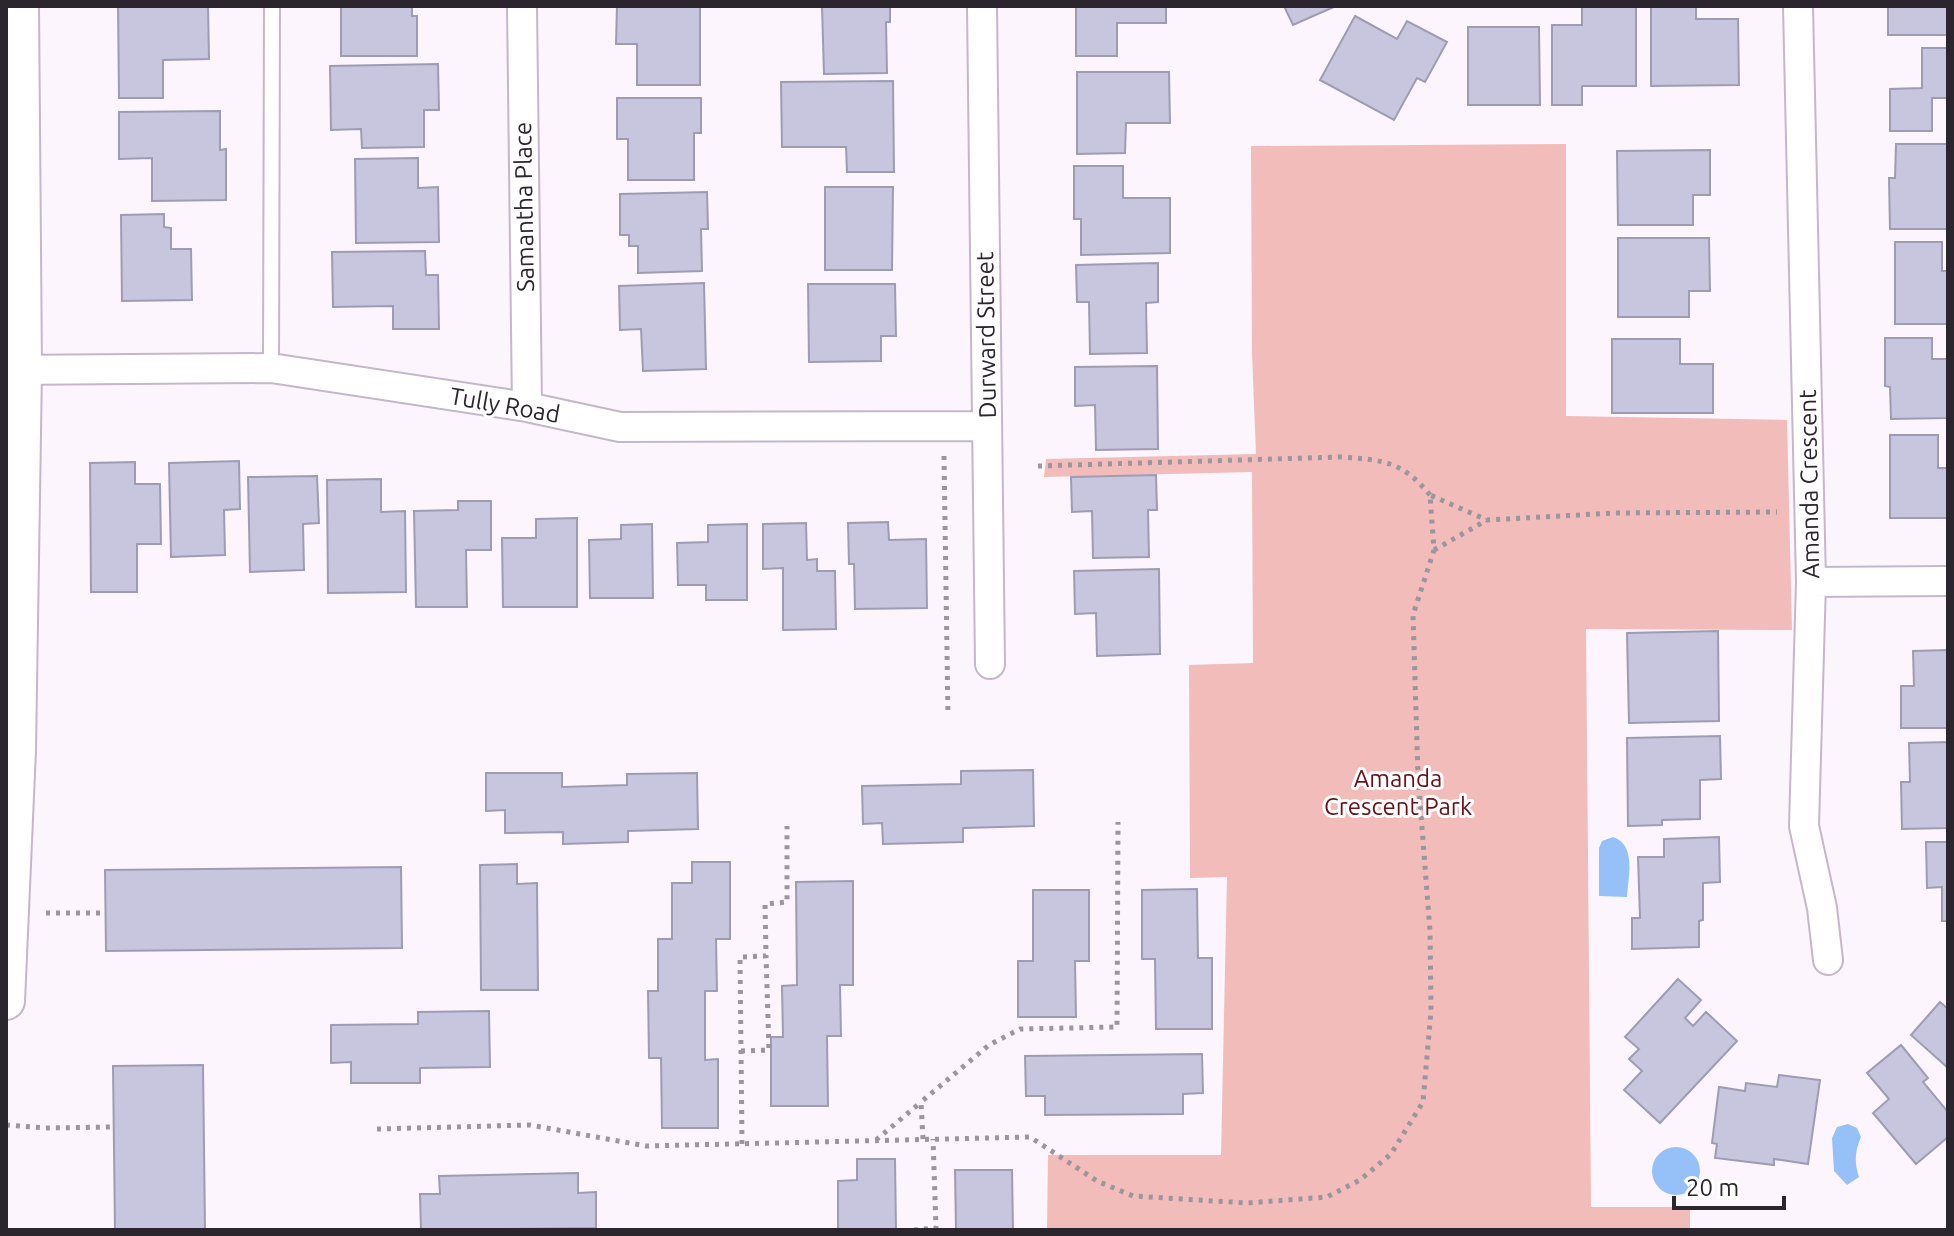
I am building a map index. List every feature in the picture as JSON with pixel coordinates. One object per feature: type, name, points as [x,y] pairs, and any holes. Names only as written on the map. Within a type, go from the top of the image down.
[{"type":"street","points":[[6,1001],[17,750],[15,370],[20,6]]},
{"type":"street","name":"Samantha Place","points":[[522,6],[527,407]]},
{"type":"street","name":"Durward Street","points":[[982,6],[990,664]]},
{"type":"street","name":"Amanda Crescent","points":[[1798,6],[1811,582],[1804,826],[1822,908],[1828,960]]},
{"type":"street","name":"Tully Road","points":[[15,370],[271,368],[527,407],[620,427],[987,426]]},
{"type":"street","points":[[1811,582],[1948,581]]},
{"type":"lane","points":[[271,368],[272,6]]},
{"type":"path","points":[[944,427],[948,716]]},
{"type":"path","points":[[1038,466],[1355,458],[1382,460],[1414,476],[1430,495],[1487,520]]},
{"type":"path","points":[[377,1129],[530,1125],[646,1146],[1030,1137],[1097,1181],[1133,1196],[1247,1203],[1327,1197],[1360,1180],[1391,1154],[1423,1102],[1431,1011],[1430,931],[1418,776],[1413,615],[1434,550],[1430,495]]},
{"type":"path","points":[[1434,550],[1487,520],[1615,513],[1809,511]]},
{"type":"path","points":[[875,1140],[989,1045],[1020,1029],[1117,1027],[1118,822]]},
{"type":"path","points":[[741,1051],[769,1050],[765,904],[787,902],[787,826]]},
{"type":"path","points":[[10,913],[105,913]]},
{"type":"path","points":[[742,1144],[740,957],[766,956]]},
{"type":"path","points":[[921,1102],[923,1139]]},
{"type":"path","points":[[6,1125],[112,1127]]},
{"type":"path","points":[[914,1230],[936,1228],[933,1139]]},
{"type":"green space","name":"Amanda Crescent Park","points":[[1566,144],[1566,416],[1787,420],[1792,630],[1586,629],[1591,1207],[1690,1207],[1690,1230],[1047,1230],[1048,1155],[1221,1155],[1227,877],[1190,878],[1189,665],[1253,663],[1252,472],[1044,477],[1046,459],[1256,454],[1251,146]]},
{"type":"water","points":[[1613,837],[1621,841],[1628,854],[1627,897],[1599,896],[1599,848],[1602,841]]},
{"type":"water","points":[[1848,1124],[1857,1128],[1861,1137],[1856,1157],[1859,1177],[1847,1185],[1834,1171],[1832,1138],[1837,1127]]},
{"type":"water","points":[[1676,1147],[1693,1154],[1700,1171],[1693,1188],[1676,1195],[1659,1188],[1652,1171],[1659,1154]]},
{"type":"building","points":[[118,6],[208,6],[209,59],[163,60],[163,98],[119,98]]},
{"type":"building","points":[[341,6],[412,6],[412,16],[417,16],[417,56],[341,56]]},
{"type":"building","points":[[617,6],[700,6],[700,85],[637,85],[637,44],[616,44]]},
{"type":"building","points":[[822,6],[890,6],[890,22],[886,22],[887,73],[824,74]]},
{"type":"building","points":[[1076,6],[1166,6],[1166,23],[1117,23],[1117,56],[1076,56]]},
{"type":"building","points":[[1284,6],[1336,6],[1293,25]]},
{"type":"building","points":[[1582,6],[1636,6],[1636,86],[1582,86],[1582,105],[1552,105],[1552,25],[1582,25]]},
{"type":"building","points":[[1651,6],[1696,6],[1696,19],[1738,19],[1739,85],[1651,86]]},
{"type":"building","points":[[1888,6],[1948,6],[1948,35],[1888,35]]},
{"type":"building","points":[[1355,16],[1397,39],[1407,21],[1447,42],[1425,82],[1417,78],[1394,120],[1320,80]]},
{"type":"building","points":[[1468,27],[1539,27],[1540,105],[1468,105]]},
{"type":"building","points":[[1922,48],[1948,48],[1948,98],[1932,98],[1932,131],[1890,131],[1890,89],[1922,88]]},
{"type":"building","points":[[438,64],[439,110],[424,110],[424,147],[362,148],[361,129],[331,130],[330,66]]},
{"type":"building","points":[[1077,72],[1169,72],[1170,123],[1126,123],[1125,153],[1077,154]]},
{"type":"building","points":[[893,81],[894,172],[847,172],[846,147],[782,147],[781,82]]},
{"type":"building","points":[[617,98],[701,98],[701,133],[694,133],[694,180],[628,180],[628,139],[617,139]]},
{"type":"building","points":[[220,111],[220,150],[226,149],[226,200],[152,201],[152,158],[119,159],[119,112]]},
{"type":"building","points":[[1896,144],[1948,144],[1948,229],[1890,229],[1889,178],[1895,178]]},
{"type":"building","points":[[1710,150],[1710,195],[1693,195],[1693,225],[1618,225],[1617,151]]},
{"type":"building","points":[[418,158],[418,188],[438,187],[439,242],[356,243],[355,159]]},
{"type":"building","points":[[1074,166],[1123,166],[1123,198],[1170,198],[1170,253],[1081,255],[1081,219],[1074,219]]},
{"type":"building","points":[[825,187],[893,187],[892,270],[825,270]]},
{"type":"building","points":[[707,192],[708,229],[701,229],[702,271],[638,273],[638,246],[629,246],[629,235],[620,235],[620,194]]},
{"type":"building","points":[[164,214],[164,227],[171,228],[171,249],[191,249],[192,300],[122,301],[121,215]]},
{"type":"building","points":[[1618,238],[1709,238],[1710,291],[1689,291],[1689,317],[1618,317]]},
{"type":"building","points":[[1895,242],[1942,242],[1942,271],[1948,271],[1948,324],[1895,324]]},
{"type":"building","points":[[425,251],[426,275],[438,275],[439,329],[393,329],[393,306],[333,307],[332,252]]},
{"type":"building","points":[[1158,263],[1158,302],[1146,303],[1147,353],[1090,354],[1089,302],[1077,302],[1076,265]]},
{"type":"building","points":[[704,283],[706,369],[643,371],[641,329],[620,330],[619,286]]},
{"type":"building","points":[[808,284],[895,284],[896,336],[881,336],[881,361],[809,362]]},
{"type":"building","points":[[1885,338],[1932,338],[1932,359],[1948,359],[1948,418],[1891,419],[1890,387],[1885,386]]},
{"type":"building","points":[[1612,339],[1680,339],[1680,364],[1713,364],[1713,413],[1612,413]]},
{"type":"building","points":[[1157,366],[1158,449],[1096,450],[1095,405],[1075,406],[1075,367]]},
{"type":"building","points":[[1890,435],[1938,435],[1938,468],[1948,468],[1948,518],[1890,518]]},
{"type":"building","points":[[239,461],[240,509],[224,510],[225,555],[171,557],[169,463]]},
{"type":"building","points":[[135,462],[135,484],[160,484],[161,544],[137,544],[137,592],[91,592],[90,463]]},
{"type":"building","points":[[1156,475],[1157,510],[1148,510],[1149,557],[1093,558],[1092,511],[1072,512],[1071,477]]},
{"type":"building","points":[[317,476],[319,523],[303,524],[304,570],[250,572],[248,477]]},
{"type":"building","points":[[381,479],[381,512],[405,511],[406,592],[328,593],[327,480]]},
{"type":"building","points":[[458,501],[491,501],[491,550],[466,550],[467,607],[416,607],[414,511],[458,510]]},
{"type":"building","points":[[577,518],[577,607],[503,607],[502,538],[536,538],[536,519]]},
{"type":"building","points":[[888,522],[889,540],[926,539],[927,608],[855,609],[854,564],[849,564],[848,523]]},
{"type":"building","points":[[806,523],[807,560],[817,559],[817,571],[835,571],[836,629],[783,630],[783,568],[763,569],[763,524]]},
{"type":"building","points":[[652,524],[653,598],[590,598],[589,540],[621,539],[621,525]]},
{"type":"building","points":[[747,524],[747,600],[706,600],[706,585],[678,585],[677,543],[708,542],[708,525]]},
{"type":"building","points":[[1159,569],[1160,654],[1097,656],[1096,613],[1075,614],[1074,571]]},
{"type":"building","points":[[1718,631],[1719,721],[1629,723],[1627,633]]},
{"type":"building","points":[[1948,650],[1948,728],[1901,728],[1901,686],[1914,686],[1913,651]]},
{"type":"building","points":[[1720,736],[1721,779],[1700,780],[1700,819],[1662,820],[1662,825],[1628,826],[1627,738]]},
{"type":"building","points":[[1948,742],[1948,828],[1902,829],[1901,782],[1910,782],[1909,743]]},
{"type":"building","points":[[1033,770],[1034,826],[963,828],[963,842],[883,844],[882,823],[863,824],[862,786],[961,784],[961,771]]},
{"type":"building","points":[[486,773],[562,773],[562,787],[627,785],[627,774],[697,773],[698,829],[628,831],[628,842],[563,844],[563,832],[505,833],[505,810],[486,811]]},
{"type":"building","points":[[1719,837],[1720,882],[1703,883],[1699,947],[1632,949],[1632,918],[1640,918],[1638,857],[1664,857],[1664,839]]},
{"type":"building","points":[[1926,842],[1948,842],[1948,921],[1942,921],[1942,887],[1927,888]]},
{"type":"building","points":[[692,862],[730,862],[730,939],[716,939],[717,991],[705,991],[705,1060],[718,1059],[718,1128],[662,1128],[661,1058],[649,1058],[648,991],[658,991],[658,939],[672,939],[672,883],[692,883]]},
{"type":"building","points":[[517,864],[517,884],[537,883],[538,990],[481,990],[480,865]]},
{"type":"building","points":[[401,867],[402,948],[106,951],[105,870]]},
{"type":"building","points":[[853,881],[853,985],[840,985],[841,1036],[827,1036],[828,1106],[771,1106],[771,1037],[783,1037],[782,986],[797,985],[796,882]]},
{"type":"building","points":[[1197,889],[1198,958],[1212,958],[1212,1029],[1156,1029],[1155,959],[1142,959],[1142,890]]},
{"type":"building","points":[[1033,890],[1089,890],[1089,961],[1075,961],[1076,1017],[1018,1017],[1018,961],[1033,961]]},
{"type":"building","points":[[1678,979],[1701,1000],[1685,1018],[1693,1026],[1706,1012],[1737,1041],[1660,1123],[1624,1090],[1642,1071],[1629,1059],[1639,1049],[1625,1037]]},
{"type":"building","points":[[1940,1002],[1948,1009],[1948,1068],[1911,1035]]},
{"type":"building","points":[[489,1011],[490,1067],[420,1068],[420,1083],[351,1083],[351,1062],[331,1063],[331,1025],[418,1024],[418,1012]]},
{"type":"building","points":[[1901,1045],[1928,1078],[1923,1082],[1948,1112],[1948,1137],[1916,1164],[1873,1113],[1889,1099],[1867,1073]]},
{"type":"building","points":[[1202,1054],[1203,1093],[1183,1094],[1183,1114],[1045,1115],[1045,1096],[1026,1096],[1025,1056]]},
{"type":"building","points":[[203,1065],[205,1230],[115,1230],[113,1066]]},
{"type":"building","points":[[1779,1075],[1820,1080],[1808,1164],[1774,1159],[1774,1165],[1715,1158],[1717,1144],[1712,1143],[1719,1087],[1745,1091],[1746,1083],[1777,1087]]},
{"type":"building","points":[[857,1159],[895,1159],[896,1230],[838,1230],[838,1181],[857,1180]]},
{"type":"building","points":[[955,1170],[1012,1170],[1013,1230],[956,1230]]},
{"type":"building","points":[[578,1173],[578,1193],[596,1192],[596,1228],[421,1230],[420,1194],[440,1194],[439,1176]]}]
